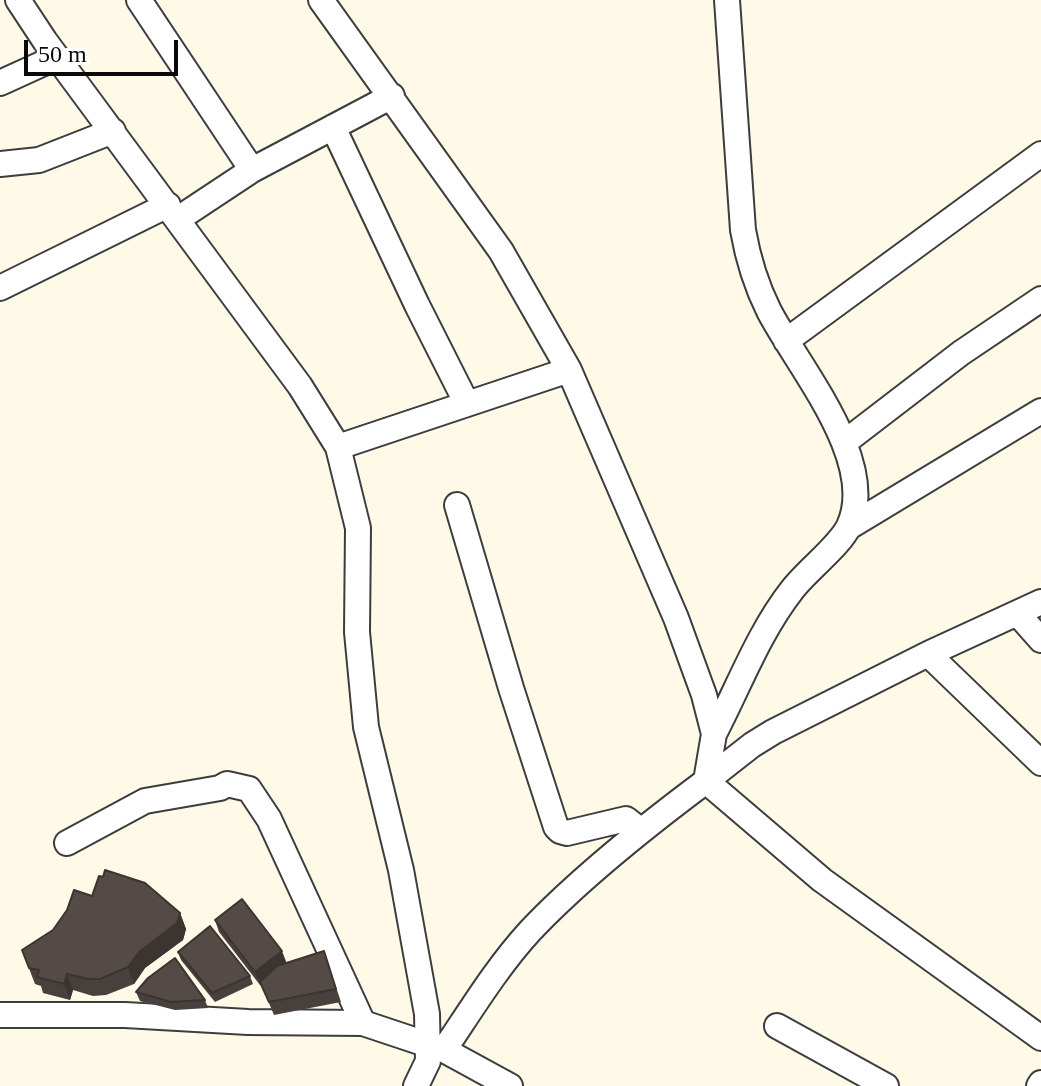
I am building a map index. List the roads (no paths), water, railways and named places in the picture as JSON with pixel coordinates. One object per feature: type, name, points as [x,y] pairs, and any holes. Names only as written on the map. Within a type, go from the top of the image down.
[{"type":"street","points":[[18,0],[300,386],[338,447],[358,528],[357,632],[366,727],[401,870],[427,1014],[436,1047]]},
{"type":"street","points":[[139,0],[252,170]]},
{"type":"street","points":[[321,0],[501,251],[569,370],[676,618],[704,695],[714,734]]},
{"type":"street","points":[[727,0],[743,230],[755,279],[786,341],[845,442],[855,485],[849,527]]},
{"type":"street","points":[[0,83],[57,57]]},
{"type":"street","points":[[0,288],[173,212],[392,96]]},
{"type":"street","points":[[333,127],[467,404]]},
{"type":"street","points":[[0,164],[39,160],[113,131]]},
{"type":"street","points":[[786,341],[1041,154]]},
{"type":"street","points":[[845,442],[961,353],[1041,299]]},
{"type":"street","points":[[338,447],[569,370]]},
{"type":"street","points":[[706,781],[714,734],[776,612],[794,587],[849,527],[1041,411]]},
{"type":"street","points":[[457,505],[556,827],[567,833],[626,819],[640,830]]},
{"type":"street","points":[[416,1086],[436,1047],[530,931],[640,830],[773,732],[928,654],[1041,602]]},
{"type":"street","points":[[1018,614],[1041,640]]},
{"type":"street","points":[[928,654],[1041,763]]},
{"type":"street","points":[[706,781],[822,880],[1041,1038]]},
{"type":"street","points":[[67,843],[145,801],[220,788],[227,784],[249,789],[269,819],[363,1023]]},
{"type":"street","points":[[0,1015],[125,1015],[248,1022],[363,1023],[436,1047],[510,1086]]},
{"type":"street","points":[[777,1026],[886,1086]]}]
